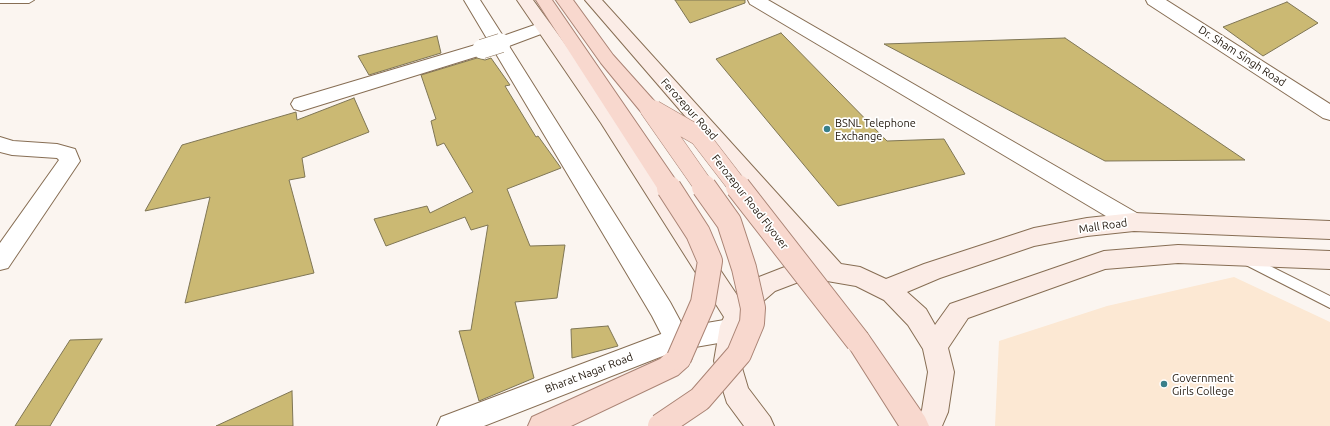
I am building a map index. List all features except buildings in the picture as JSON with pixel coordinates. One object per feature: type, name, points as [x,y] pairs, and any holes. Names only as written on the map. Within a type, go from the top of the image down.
[{"type":"main road","points":[[525,0],[608,118],[734,323]]},
{"type":"main road","points":[[542,426],[669,367],[703,303],[710,261],[698,233],[544,0]]},
{"type":"main road","name":"Ferozepur Road Flyover","points":[[564,0],[607,59],[649,108],[699,136],[858,341],[931,422]]},
{"type":"main road","name":"Ferozepur Road","points":[[593,0],[834,272]]},
{"type":"main road","points":[[649,108],[729,222],[744,268],[753,308],[752,323],[739,354],[700,399],[660,426]]},
{"type":"main road","name":"Mall Road","points":[[885,290],[932,271],[1034,237],[1088,227],[1134,222],[1330,230]]},
{"type":"main road","points":[[935,346],[960,311],[1104,260],[1178,254],[1330,260]]},
{"type":"main road","points":[[757,425],[736,394],[727,361],[734,323],[744,303],[767,284],[795,273],[827,270],[860,278],[892,293],[917,317],[935,346],[941,372],[931,422]]},
{"type":"street","points":[[472,0],[661,309],[678,349]]},
{"type":"street","points":[[756,0],[1134,222]]},
{"type":"street","name":"Dr. Sham Singh Road","points":[[1154,0],[1330,113]]},
{"type":"street","points":[[301,104],[501,43],[543,27]]},
{"type":"street","points":[[0,144],[12,148],[57,151],[68,154],[70,161],[0,261]]},
{"type":"street","name":"Bharat Nagar Road","points":[[451,426],[678,349],[734,323]]},
{"type":"lane","points":[[0,0],[29,0]]},
{"type":"lane","points":[[1240,256],[1330,302]]},
{"type":"shaded area","name":"Government Girls College","points":[[1234,277],[1330,322],[1330,426],[995,426],[999,341],[1107,306]]},
{"type":"place","name":"BSNL Telephone Exchange","points":[[827,129]]},
{"type":"place","name":"Government Girls College","points":[[1164,384]]}]
